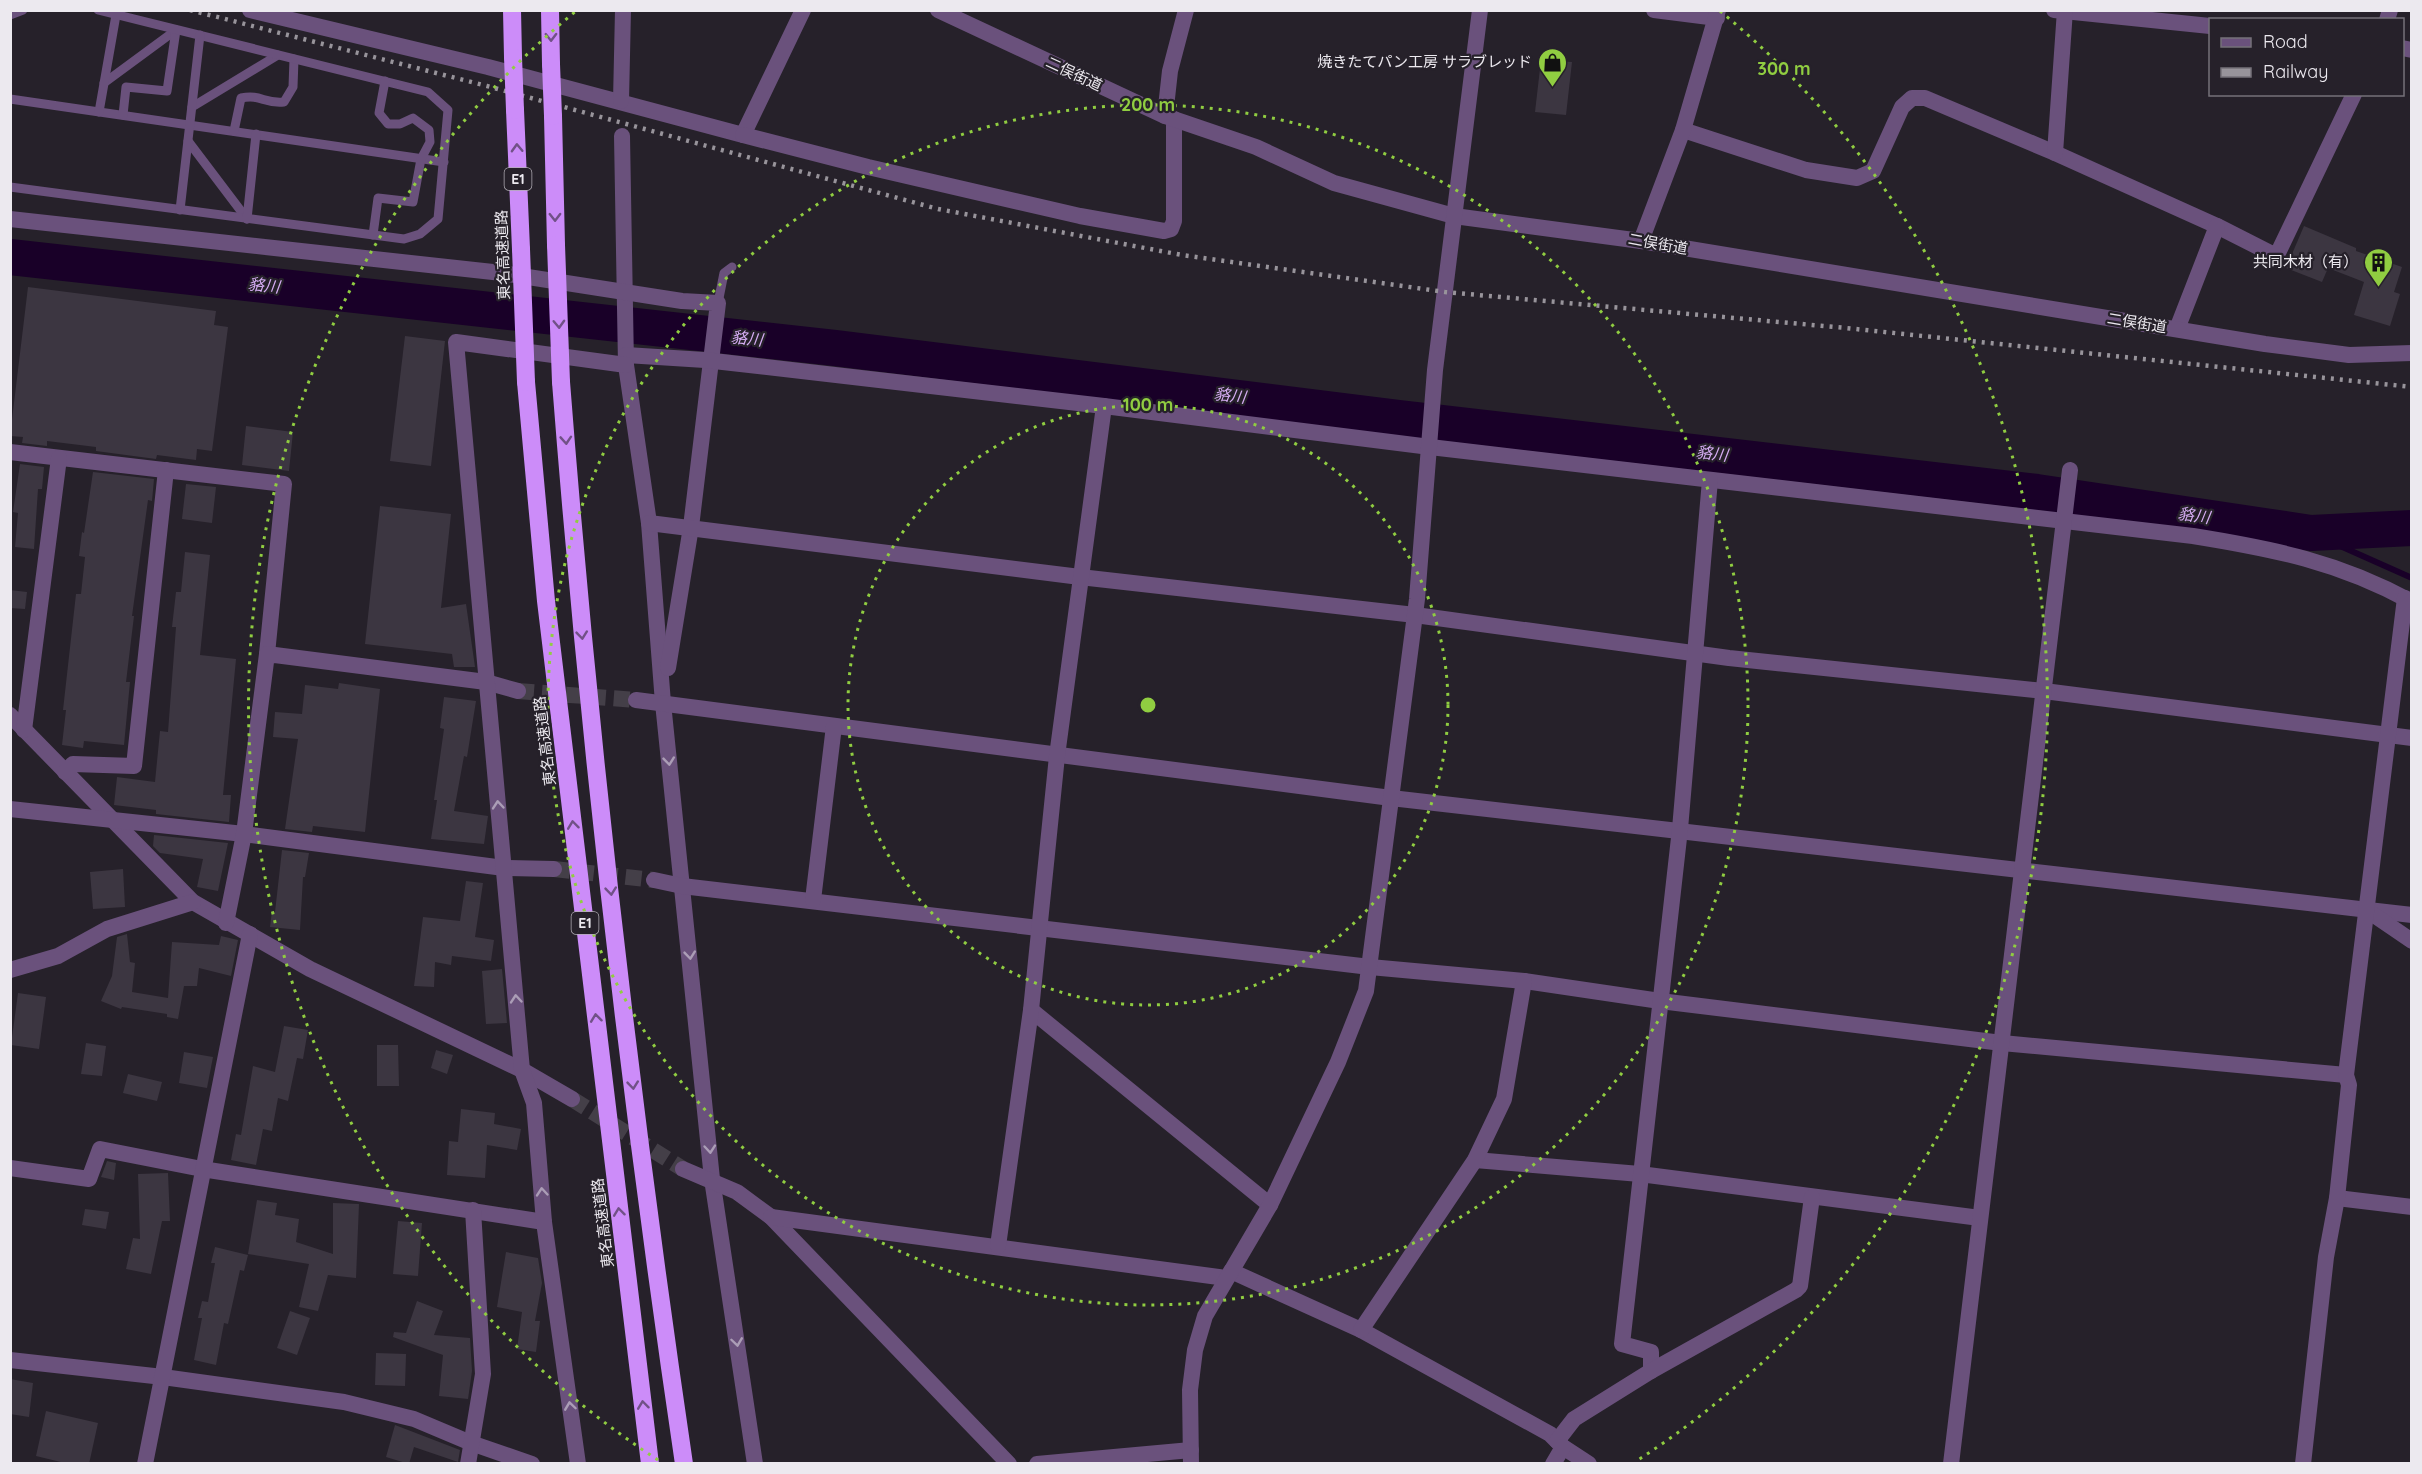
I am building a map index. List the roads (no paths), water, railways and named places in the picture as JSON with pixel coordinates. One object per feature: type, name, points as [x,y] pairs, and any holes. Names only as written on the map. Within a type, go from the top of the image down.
[{"type":"highway","name":"東名高速道路","points":[[512,10],[526,382],[549,624],[650,1464]]},
{"type":"highway","name":"E1","points":[[550,10],[561,382],[579,606],[645,1190],[684,1464]]},
{"type":"street","points":[[250,10],[621,101],[743,135],[1080,216],[1164,231],[1171,229],[1174,221],[1170,71],[1186,10]]},
{"type":"street","points":[[621,101],[623,10]]},
{"type":"street","points":[[743,135],[803,10]]},
{"type":"street","name":"二俣街道","points":[[938,10],[1170,118],[1256,147],[1334,183],[1454,216],[1641,241],[2349,355],[2412,353]]},
{"type":"street","points":[[1037,1464],[1191,1457],[1190,1390],[1194,1350],[1205,1316],[1270,1204],[1338,1062],[1358,1014],[1370,967],[1415,615],[1432,396],[1480,10]]},
{"type":"street","points":[[1641,241],[1683,130],[1718,14],[1654,10]]},
{"type":"street","points":[[2055,153],[2061,11],[2209,26]]},
{"type":"street","points":[[1683,130],[1806,170],[1857,178],[1873,171],[1902,106],[1912,98],[1925,98],[2055,153],[2217,226],[2271,255],[2277,255],[2353,96]]},
{"type":"street","points":[[622,136],[626,358],[649,523],[663,697],[712,1179],[755,1464]]},
{"type":"street","points":[[10,219],[502,273],[718,307],[691,527],[663,697]]},
{"type":"street","points":[[2177,329],[2217,226]]},
{"type":"street","points":[[579,1464],[544,1222],[534,1103],[522,1070],[456,342],[626,358],[711,361],[2193,536],[2279,550],[2354,573],[2408,600],[2386,735],[2346,1075],[2349,1085],[2337,1198],[2326,1257],[2303,1464]]},
{"type":"street","points":[[999,1246],[1041,928],[1057,756],[1104,406]]},
{"type":"street","points":[[10,452],[284,484],[267,654],[244,834],[226,923]]},
{"type":"street","points":[[24,730],[59,458]]},
{"type":"street","points":[[1951,1464],[2002,1043],[2020,871],[2070,470]]},
{"type":"street","points":[[65,772],[73,764],[134,766],[166,471]]},
{"type":"street","points":[[1652,1371],[1651,1352],[1622,1344],[1680,829],[1710,480]]},
{"type":"street","points":[[649,523],[1080,577],[1415,615],[1694,653],[2044,691],[2412,738]]},
{"type":"street","points":[[267,654],[486,682],[518,691]]},
{"type":"street","points":[[636,700],[663,697],[834,726],[1391,798],[1680,829],[2020,871],[2412,915]]},
{"type":"street","points":[[10,715],[193,902],[226,923],[250,934],[310,969],[522,1070],[572,1099]]},
{"type":"street","points":[[813,900],[834,726]]},
{"type":"street","points":[[10,809],[244,834],[504,868],[554,869]]},
{"type":"street","points":[[654,880],[682,886],[1370,967],[1524,981],[1660,1001],[2002,1043],[2346,1075]]},
{"type":"street","points":[[10,970],[58,956],[107,929],[193,902]]},
{"type":"street","points":[[2365,910],[2412,941]]},
{"type":"street","points":[[144,1464],[250,934]]},
{"type":"street","points":[[1361,1330],[1475,1160],[1504,1099],[1524,981]]},
{"type":"street","points":[[1031,1010],[1270,1204]]},
{"type":"street","points":[[10,1168],[89,1179],[100,1149],[202,1169],[544,1222]]},
{"type":"street","points":[[1475,1160],[1640,1174],[1980,1218]]},
{"type":"street","points":[[683,1169],[712,1179],[737,1192],[771,1217],[1009,1464]]},
{"type":"street","points":[[1553,1464],[1560,1444],[1574,1419],[1652,1371],[1800,1286],[1812,1197]]},
{"type":"street","points":[[2337,1198],[2412,1207]]},
{"type":"street","points":[[468,1464],[483,1374],[473,1210]]},
{"type":"street","points":[[771,1217],[1229,1274],[1361,1330],[1550,1434],[1560,1444],[1589,1464]]},
{"type":"street","points":[[10,1360],[163,1377],[344,1402],[414,1419],[471,1443],[532,1464]]},
{"type":"lane","points":[[10,15],[23,10]]},
{"type":"lane","points":[[10,188],[404,239],[420,234],[438,219],[448,110],[428,92],[98,10]]},
{"type":"lane","points":[[99,112],[116,15]]},
{"type":"lane","points":[[104,83],[176,30]]},
{"type":"lane","points":[[123,115],[126,87],[167,91],[176,30]]},
{"type":"lane","points":[[180,210],[200,35]]},
{"type":"lane","points":[[192,107],[279,55]]},
{"type":"lane","points":[[234,131],[241,98],[255,95],[270,103],[284,102],[293,87],[294,59]]},
{"type":"lane","points":[[373,235],[378,198],[413,202],[421,159],[429,142],[429,130],[413,118],[400,124],[388,124],[380,113],[385,81]]},
{"type":"lane","points":[[10,99],[444,162]]},
{"type":"lane","points":[[247,219],[256,134]]},
{"type":"lane","points":[[188,141],[247,219]]},
{"type":"lane","points":[[718,307],[724,273],[732,267]]},
{"type":"waterway","name":"貉川","points":[[10,257],[835,348],[1400,418],[2037,492],[2311,533],[2412,528]]},
{"type":"waterway","points":[[2311,533],[2412,578]]},
{"type":"tunnel","points":[[518,691],[636,700]]},
{"type":"tunnel","points":[[554,869],[654,880]]},
{"type":"tunnel","points":[[572,1099],[683,1169]]},
{"type":"railway","points":[[190,10],[487,86],[938,209],[1182,255],[1445,292],[1846,328],[2412,387]]},
{"type":"place","name":"焼きたてパン工房 サラブレッド","points":[[1553,88]]},
{"type":"place","name":"共同木材（有）","points":[[2379,288]]}]
